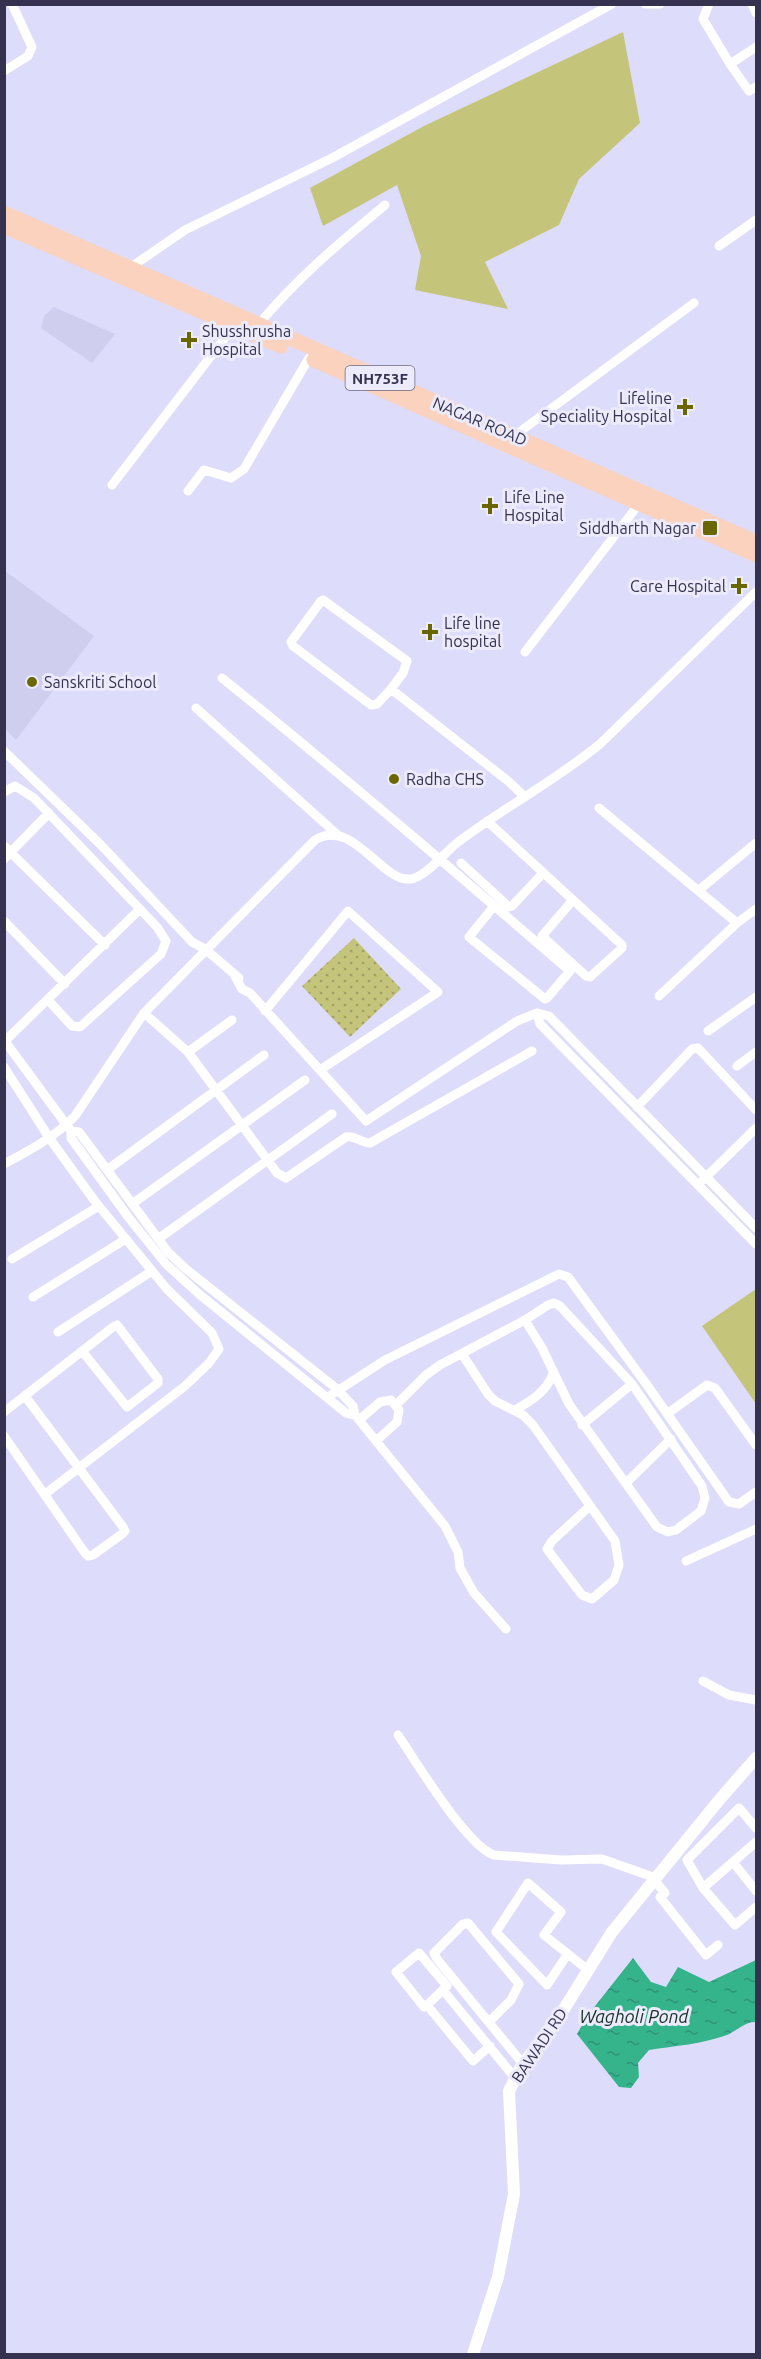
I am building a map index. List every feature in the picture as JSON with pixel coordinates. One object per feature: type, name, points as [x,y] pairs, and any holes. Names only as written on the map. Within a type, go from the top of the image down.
[{"type":"highway","name":"NAGAR ROAD","points":[[4,213],[514,436],[756,555]]},
{"type":"highway","name":"NAGAR ROAD","points":[[4,226],[639,504],[662,507],[756,542]]},
{"type":"street","points":[[131,267],[185,230],[332,158],[612,4]]},
{"type":"street","points":[[645,4],[660,4]]},
{"type":"street","points":[[709,4],[703,19],[749,91],[756,87]]},
{"type":"street","points":[[752,4],[756,13]]},
{"type":"street","points":[[4,71],[28,56],[32,47],[12,7]]},
{"type":"street","points":[[730,64],[756,47]]},
{"type":"street","points":[[258,325],[287,290],[385,205]]},
{"type":"street","points":[[719,246],[756,220]]},
{"type":"street","points":[[514,436],[694,303]]},
{"type":"street","points":[[112,485],[234,326]]},
{"type":"street","points":[[188,491],[204,470],[231,478],[244,469],[309,358]]},
{"type":"street","points":[[525,652],[639,504]]},
{"type":"street","points":[[196,708],[339,836],[370,854],[399,877],[410,880],[421,876],[438,859],[487,821],[574,765],[600,744],[756,592]]},
{"type":"street","points":[[323,600],[407,661],[403,673],[391,689],[377,704],[371,705],[293,646],[291,642],[321,601],[323,600]]},
{"type":"street","points":[[222,678],[337,771],[570,971],[547,998],[545,999],[469,937],[494,906]]},
{"type":"street","points":[[391,689],[525,797]]},
{"type":"street","points":[[4,751],[100,845],[192,942],[205,949],[235,976],[242,989],[250,993],[366,1121],[517,1021],[537,1013],[549,1016],[702,1180],[756,1244]]},
{"type":"street","points":[[4,792],[15,786],[34,798],[163,933],[166,941],[161,954],[80,1027],[72,1026],[48,1000]]},
{"type":"street","points":[[600,808],[737,923]]},
{"type":"street","points":[[49,813],[7,852],[105,945]]},
{"type":"street","points":[[487,821],[622,945],[590,977],[586,976],[542,936],[573,900]]},
{"type":"street","points":[[4,1164],[69,1128],[144,1012],[315,840],[325,834],[339,836]]},
{"type":"street","points":[[699,890],[756,843]]},
{"type":"street","points":[[462,863],[509,907],[543,873]]},
{"type":"street","points":[[140,909],[5,1040],[69,1128],[71,1138],[129,1218],[166,1264],[199,1294],[346,1413],[357,1417]]},
{"type":"street","points":[[658,996],[737,923],[756,909]]},
{"type":"street","points":[[265,1011],[348,911],[438,992],[320,1070]]},
{"type":"street","points":[[4,921],[65,984]]},
{"type":"street","points":[[708,1031],[756,997]]},
{"type":"street","points":[[144,1012],[188,1052],[267,1159],[281,1177],[286,1178],[346,1137],[351,1136],[364,1143],[370,1143],[531,1052]]},
{"type":"street","points":[[537,1013],[540,1024],[630,1105]]},
{"type":"street","points":[[188,1052],[232,1020]]},
{"type":"street","points":[[560,1043],[568,1035]]},
{"type":"street","points":[[630,1105],[692,1049],[698,1048],[756,1110]]},
{"type":"street","points":[[737,1066],[756,1052]]},
{"type":"street","points":[[107,1170],[264,1055]]},
{"type":"street","points":[[4,1067],[50,1139],[99,1206],[166,1288],[212,1333],[219,1349],[209,1363],[185,1386],[45,1494]]},
{"type":"street","points":[[132,1204],[305,1080]]},
{"type":"street","points":[[158,1239],[332,1114]]},
{"type":"street","points":[[69,1128],[79,1132],[158,1239],[186,1269],[336,1389],[353,1406],[357,1417],[446,1527],[458,1552],[460,1569],[474,1593],[506,1629]]},
{"type":"street","points":[[702,1180],[756,1128]]},
{"type":"street","points":[[702,1180],[755,1222],[744,1231]]},
{"type":"street","points":[[12,1259],[99,1206]]},
{"type":"street","points":[[33,1297],[126,1239]]},
{"type":"street","points":[[58,1332],[152,1271]]},
{"type":"street","points":[[328,1397],[336,1389],[411,1347],[559,1274],[568,1277],[668,1414],[729,1503],[739,1504],[756,1492]]},
{"type":"street","points":[[396,1405],[426,1375],[554,1303],[560,1306],[632,1384],[671,1439],[702,1486],[705,1498],[701,1511],[676,1530],[668,1532],[657,1527],[582,1425],[525,1320]]},
{"type":"street","points":[[4,1412],[112,1327],[117,1325],[158,1379],[155,1387],[127,1407],[82,1351]]},
{"type":"street","points":[[462,1354],[488,1394],[495,1401],[523,1414],[533,1425],[615,1541],[619,1565],[614,1580],[592,1599],[582,1595],[547,1549],[552,1541],[590,1506]]},
{"type":"street","points":[[515,1410],[532,1400],[549,1385],[553,1374]]},
{"type":"street","points":[[582,1425],[632,1384]]},
{"type":"street","points":[[668,1414],[707,1385],[711,1385],[716,1388],[756,1446]]},
{"type":"street","points":[[4,1436],[88,1556],[93,1555],[125,1531],[25,1396]]},
{"type":"street","points":[[357,1417],[380,1402],[391,1400],[396,1405],[399,1410],[397,1422],[376,1441]]},
{"type":"street","points":[[134,1402],[144,1416]]},
{"type":"street","points":[[626,1483],[671,1439]]},
{"type":"street","points":[[686,1561],[756,1529]]},
{"type":"street","points":[[703,1681],[729,1695],[756,1700]]},
{"type":"street","points":[[398,1735],[462,1827],[484,1852],[494,1856],[561,1860],[602,1859],[655,1879],[665,1893],[660,1897],[706,1955],[718,1945]]},
{"type":"street","name":"BAWADI RD","points":[[473,2355],[498,2277],[514,2194],[509,2091],[515,2078],[559,2017],[612,1932],[706,1815],[756,1758]]},
{"type":"street","points":[[756,1828],[739,1808],[687,1860],[703,1888],[735,1925],[756,1907]]},
{"type":"street","points":[[706,1815],[718,1827]]},
{"type":"street","points":[[703,1888],[756,1842]]},
{"type":"street","points":[[733,1862],[756,1891]]},
{"type":"street","points":[[567,1955],[547,1985],[496,1932],[528,1883],[561,1912],[544,1935],[588,1970]]},
{"type":"street","points":[[489,2022],[512,2000],[519,1984],[468,1923],[463,1924],[434,1953],[489,2022],[523,2064]]},
{"type":"street","points":[[418,1953],[447,1986],[427,2005],[424,2007],[396,1972],[418,1953]]},
{"type":"street","points":[[443,1990],[515,2078]]},
{"type":"street","points":[[427,2005],[473,2061],[490,2046]]},
{"type":"shaded area","points":[[623,32],[640,123],[579,179],[559,225],[485,262],[508,309],[415,290],[421,256],[397,185],[323,226],[310,188],[424,126]]},
{"type":"shaded area","points":[[54,307],[115,334],[92,363],[41,328],[44,316]]},
{"type":"shaded area","name":"Sanskriti School","points":[[5,571],[94,636],[16,740],[5,729]]},
{"type":"shaded area","points":[[354,938],[401,989],[350,1037],[302,986]]},
{"type":"shaded area","points":[[756,1289],[756,1404],[702,1326]]},
{"type":"water","name":"Wagholi Pond","points":[[633,1958],[651,1982],[666,1987],[678,1967],[709,1982],[756,1960],[756,2022],[718,2038],[649,2050],[638,2063],[639,2077],[631,2088],[619,2087],[577,2034],[588,2015]]},
{"type":"place","name":"Shusshrusha Hospital","points":[[189,340]]},
{"type":"place","name":"Lifeline Speciality Hospital","points":[[685,407]]},
{"type":"place","name":"Life Line Hospital","points":[[490,506]]},
{"type":"place","name":"Siddharth Nagar","points":[[710,528]]},
{"type":"place","name":"Care Hospital","points":[[739,586]]},
{"type":"place","name":"Life line hospital","points":[[430,632]]},
{"type":"place","name":"Sanskriti School","points":[[32,682]]},
{"type":"place","name":"Radha CHS","points":[[394,779]]}]
